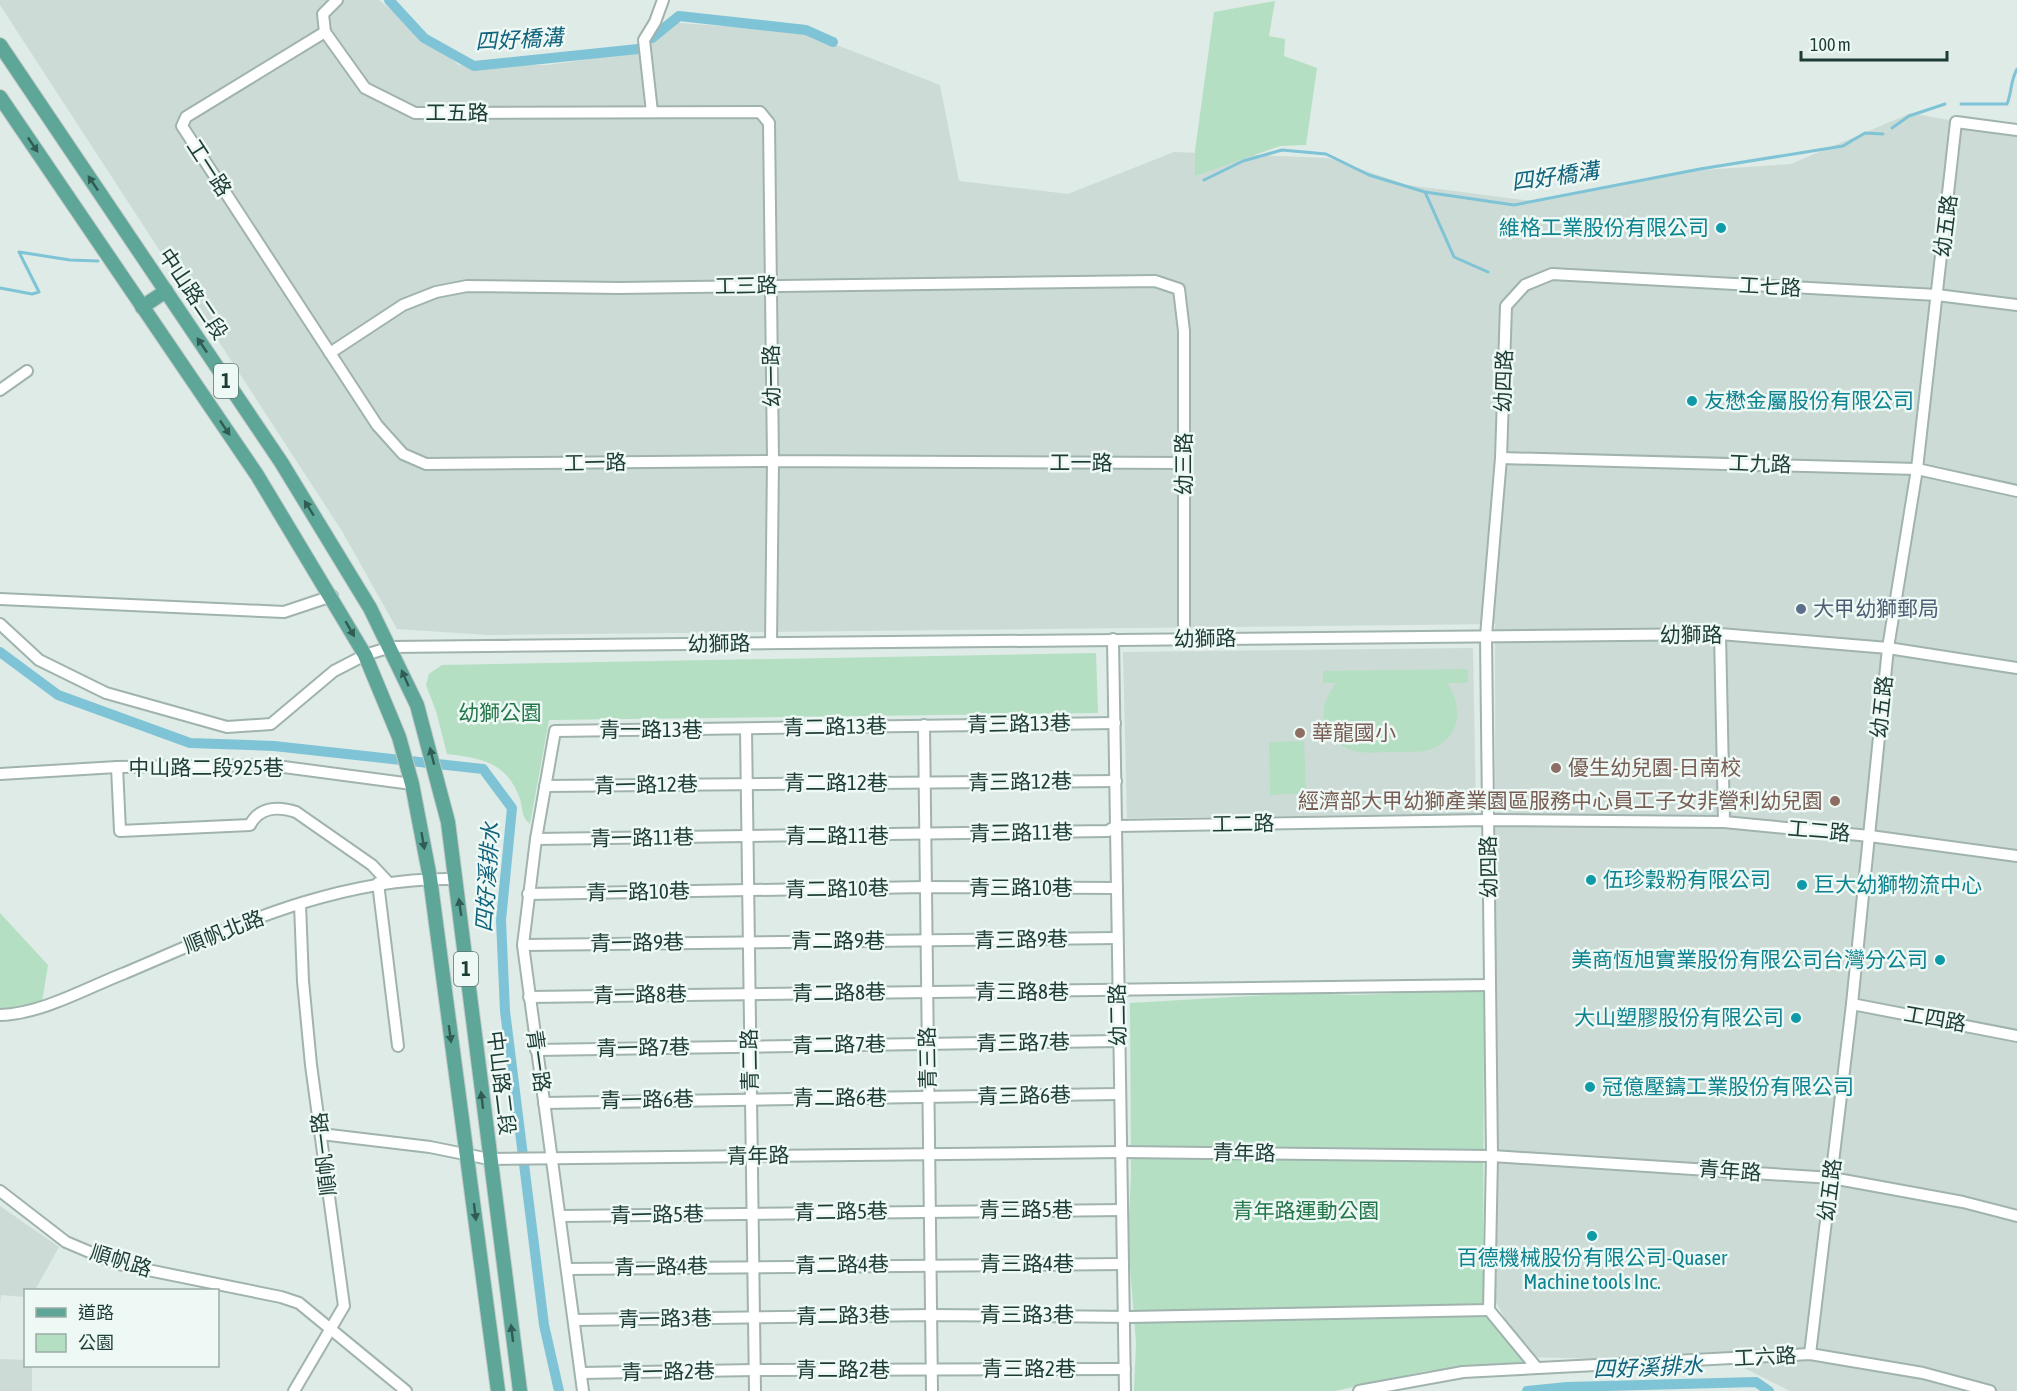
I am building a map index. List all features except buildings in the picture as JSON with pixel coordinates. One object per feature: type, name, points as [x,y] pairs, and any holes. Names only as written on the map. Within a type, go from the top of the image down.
[{"type":"main road","name":"中山路二段","points":[[0,45],[281,462],[391,647],[417,705],[438,780],[456,879],[489,1159],[520,1391]]},
{"type":"main road","name":"1","points":[[0,97],[256,475],[332,596],[365,655],[399,737],[412,783]]},
{"type":"main road","points":[[142,307],[166,291]]},
{"type":"main road","name":"中山路二段","points":[[412,783],[430,878],[498,1391]]},
{"type":"street","points":[[325,32],[323,14],[337,0]]},
{"type":"street","points":[[652,112],[644,40],[656,22],[663,0]]},
{"type":"street","name":"工五路","points":[[325,32],[365,88],[415,113],[760,112]]},
{"type":"street","name":"工一路","points":[[325,32],[186,117],[182,126],[377,425],[403,454],[426,464],[773,461],[1184,463]]},
{"type":"street","name":"幼一路","points":[[760,112],[769,123],[773,461],[771,643]]},
{"type":"street","name":"幼五路","points":[[1810,1354],[1852,1004],[1888,648],[1917,469],[1956,122],[2017,130]]},
{"type":"street","name":"工七路","points":[[1525,285],[1552,274],[1937,295],[2017,306]]},
{"type":"street","name":"工三路","points":[[330,353],[404,305],[436,292],[467,286],[771,286],[1155,281],[1179,289]]},
{"type":"street","name":"幼四路","points":[[1489,1310],[1492,1156],[1486,636],[1502,458],[1506,306],[1525,285]]},
{"type":"street","name":"幼三路","points":[[1179,289],[1184,331],[1184,639]]},
{"type":"street","points":[[0,390],[27,371]]},
{"type":"street","name":"工九路","points":[[1502,458],[1917,469],[2017,491]]},
{"type":"street","points":[[0,599],[284,612],[332,596]]},
{"type":"street","name":"幼獅路","points":[[0,624],[39,660],[106,693],[227,727],[271,724],[334,671],[365,655],[391,647],[1720,634],[1888,648],[2017,668]]},
{"type":"street","points":[[1720,634],[1724,822]]},
{"type":"street","name":"幼二路","points":[[1113,639],[1125,1391]]},
{"type":"street","name":"青三路13巷","points":[[924,725],[1115,723]]},
{"type":"street","name":"青二路13巷","points":[[746,729],[924,725]]},
{"type":"street","name":"青三路","points":[[924,725],[931,1154],[932,1391]]},
{"type":"street","name":"青一路13巷","points":[[555,731],[746,729]]},
{"type":"street","name":"青二路","points":[[746,729],[755,1391]]},
{"type":"street","name":"青一路","points":[[555,731],[536,839],[523,945],[583,1391]]},
{"type":"street","name":"中山路二段925巷","points":[[0,774],[117,767],[269,765],[412,783]]},
{"type":"street","points":[[117,767],[120,831],[250,825],[254,817],[266,810],[282,807],[296,812],[372,865],[383,882],[398,1046]]},
{"type":"street","name":"青三路12巷","points":[[925,783],[1116,781]]},
{"type":"street","name":"青二路12巷","points":[[747,783],[925,783]]},
{"type":"street","name":"青一路12巷","points":[[545,786],[747,783]]},
{"type":"street","name":"工二路","points":[[1116,826],[1488,820],[1724,822],[1869,836],[2017,856]]},
{"type":"street","name":"青三路11巷","points":[[925,835],[1108,831],[1116,826]]},
{"type":"street","name":"青二路11巷","points":[[748,836],[925,835]]},
{"type":"street","name":"青一路11巷","points":[[536,839],[748,836]]},
{"type":"street","name":"順帆北路","points":[[0,1016],[13,1015],[52,1002],[241,924],[300,904],[383,882],[430,878],[456,879]]},
{"type":"street","name":"青三路10巷","points":[[926,887],[1116,888]]},
{"type":"street","name":"青二路10巷","points":[[749,890],[926,887]]},
{"type":"street","name":"青一路10巷","points":[[528,894],[749,890]]},
{"type":"street","name":"順帆一路","points":[[294,1391],[344,1306],[303,981],[300,904]]},
{"type":"street","name":"青三路9巷","points":[[926,941],[1116,938]]},
{"type":"street","name":"青二路9巷","points":[[750,940],[926,941]]},
{"type":"street","name":"青一路9巷","points":[[523,945],[750,940]]},
{"type":"street","name":"青三路8巷","points":[[927,992],[1490,985]]},
{"type":"street","name":"青二路8巷","points":[[750,994],[927,992]]},
{"type":"street","name":"青一路8巷","points":[[529,997],[750,994]]},
{"type":"street","name":"工四路","points":[[1852,1004],[2017,1036]]},
{"type":"street","name":"青三路7巷","points":[[928,1044],[1118,1041]]},
{"type":"street","name":"青二路7巷","points":[[750,1047],[928,1044]]},
{"type":"street","name":"青一路7巷","points":[[536,1050],[750,1047]]},
{"type":"street","name":"青三路6巷","points":[[929,1098],[1119,1094]]},
{"type":"street","name":"青二路6巷","points":[[751,1098],[929,1098]]},
{"type":"street","name":"青一路6巷","points":[[544,1103],[751,1098]]},
{"type":"street","name":"青年路","points":[[321,1134],[468,1154],[489,1159],[1120,1152],[1492,1156],[1832,1178],[1963,1202],[2017,1216]]},
{"type":"street","name":"順帆路","points":[[0,1191],[66,1242],[118,1264],[281,1297],[299,1303],[406,1391]]},
{"type":"street","name":"青三路5巷","points":[[930,1211],[1122,1210]]},
{"type":"street","name":"青二路5巷","points":[[752,1213],[930,1211]]},
{"type":"street","name":"青一路5巷","points":[[561,1216],[752,1213]]},
{"type":"street","name":"青三路4巷","points":[[930,1264],[1123,1264]]},
{"type":"street","name":"青二路4巷","points":[[753,1266],[930,1264]]},
{"type":"street","name":"青一路4巷","points":[[568,1269],[753,1266]]},
{"type":"street","points":[[1489,1310],[1536,1367]]},
{"type":"street","name":"青三路3巷","points":[[931,1315],[1489,1310]]},
{"type":"street","name":"青二路3巷","points":[[754,1318],[931,1315]]},
{"type":"street","name":"青一路3巷","points":[[575,1320],[754,1318]]},
{"type":"street","name":"工六路","points":[[1359,1391],[1463,1372],[1810,1354],[1923,1373],[1990,1391]]},
{"type":"street","name":"青三路2巷","points":[[932,1370],[1125,1369]]},
{"type":"street","name":"青二路2巷","points":[[755,1370],[932,1370]]},
{"type":"street","name":"青一路2巷","points":[[581,1373],[755,1370]]},
{"type":"shaded area","points":[[0,0],[379,0],[459,65],[548,65],[639,52],[667,22],[803,32],[940,85],[959,181],[1068,194],[1174,152],[1328,158],[1407,185],[1532,201],[1689,171],[1791,164],[1911,113],[2017,133],[2017,1391],[1790,1391],[1732,1362],[1525,1357],[1496,1302],[1495,624],[488,635],[397,629],[342,531],[0,5]]},
{"type":"shaded area","name":"華龍國小","points":[[1473,648],[1476,814],[1127,818],[1123,652]]},
{"type":"shaded area","points":[[0,1206],[59,1247],[36,1289],[24,1289],[24,1297],[1,1295],[0,1304]]},
{"type":"shaded area","points":[[0,1359],[24,1360],[24,1367],[32,1367],[32,1391],[0,1391]]},
{"type":"green space","points":[[1275,1],[1269,36],[1285,39],[1284,56],[1317,68],[1306,145],[1280,146],[1195,176],[1195,151],[1214,12]]},
{"type":"green space","name":"幼獅公園","points":[[1096,653],[1098,713],[549,720],[530,824],[524,816],[515,787],[500,770],[482,760],[447,754],[436,711],[426,685],[429,674],[442,665]]},
{"type":"green space","points":[[1468,669],[1468,683],[1447,683],[1456,702],[1456,722],[1453,731],[1440,745],[1429,750],[1359,752],[1343,747],[1328,732],[1324,714],[1325,703],[1336,683],[1323,683],[1323,671]]},
{"type":"green space","points":[[1304,741],[1306,793],[1270,795],[1269,742]]},
{"type":"green space","points":[[0,913],[48,965],[42,1002],[12,1011],[0,1011]]},
{"type":"green space","name":"青年路運動公園","points":[[1484,992],[1483,1304],[1523,1362],[1472,1369],[1426,1371],[1335,1391],[1134,1391],[1136,1343],[1128,1241],[1131,1173],[1130,1003],[1302,993],[1357,995]]},
{"type":"waterway","name":"四好橋溝","points":[[389,0],[424,38],[474,66],[638,49]]},
{"type":"waterway","name":"四好橋溝","points":[[652,38],[679,16],[806,30],[833,42]]},
{"type":"waterway","name":"四好橋溝","points":[[1961,104],[2007,104],[2017,69]]},
{"type":"waterway","name":"四好橋溝","points":[[1892,128],[1909,116],[1945,104]]},
{"type":"waterway","name":"四好橋溝","points":[[1204,180],[1243,161],[1282,150],[1326,154],[1369,175],[1425,192],[1514,205],[1700,169],[1843,146],[1865,133],[1883,134]]},
{"type":"waterway","points":[[1425,192],[1454,257],[1488,272]]},
{"type":"waterway","points":[[0,288],[32,294],[39,292],[19,252],[70,260],[98,261]]},
{"type":"waterway","name":"四好溪排水","points":[[0,652],[58,695],[190,743],[274,746],[483,769],[512,808],[501,920],[505,1011],[544,1325],[559,1391]]},
{"type":"waterway","name":"四好溪排水","points":[[1527,1391],[1567,1387],[1756,1382],[1769,1391]]},
{"type":"place","name":"維格工業股份有限公司","points":[[1721,228]]},
{"type":"place","name":"友懋金屬股份有限公司","points":[[1692,401]]},
{"type":"place","name":"大甲幼獅郵局","points":[[1801,609]]},
{"type":"place","name":"華龍國小","points":[[1300,733]]},
{"type":"place","name":"優生幼兒園-日南校","points":[[1556,768]]},
{"type":"place","name":"經濟部大甲幼獅產業園區服務中心員工子女非營利幼兒園","points":[[1835,801]]},
{"type":"place","name":"伍珍穀粉有限公司","points":[[1591,880]]},
{"type":"place","name":"巨大幼獅物流中心","points":[[1802,885]]},
{"type":"place","name":"美商恆旭實業股份有限公司台灣分公司","points":[[1940,960]]},
{"type":"place","name":"大山塑膠股份有限公司","points":[[1796,1018]]},
{"type":"place","name":"冠億壓鑄工業股份有限公司","points":[[1590,1087]]},
{"type":"place","name":"百德機械股份有限公司-Quaser Machine tools Inc.","points":[[1592,1236]]}]
